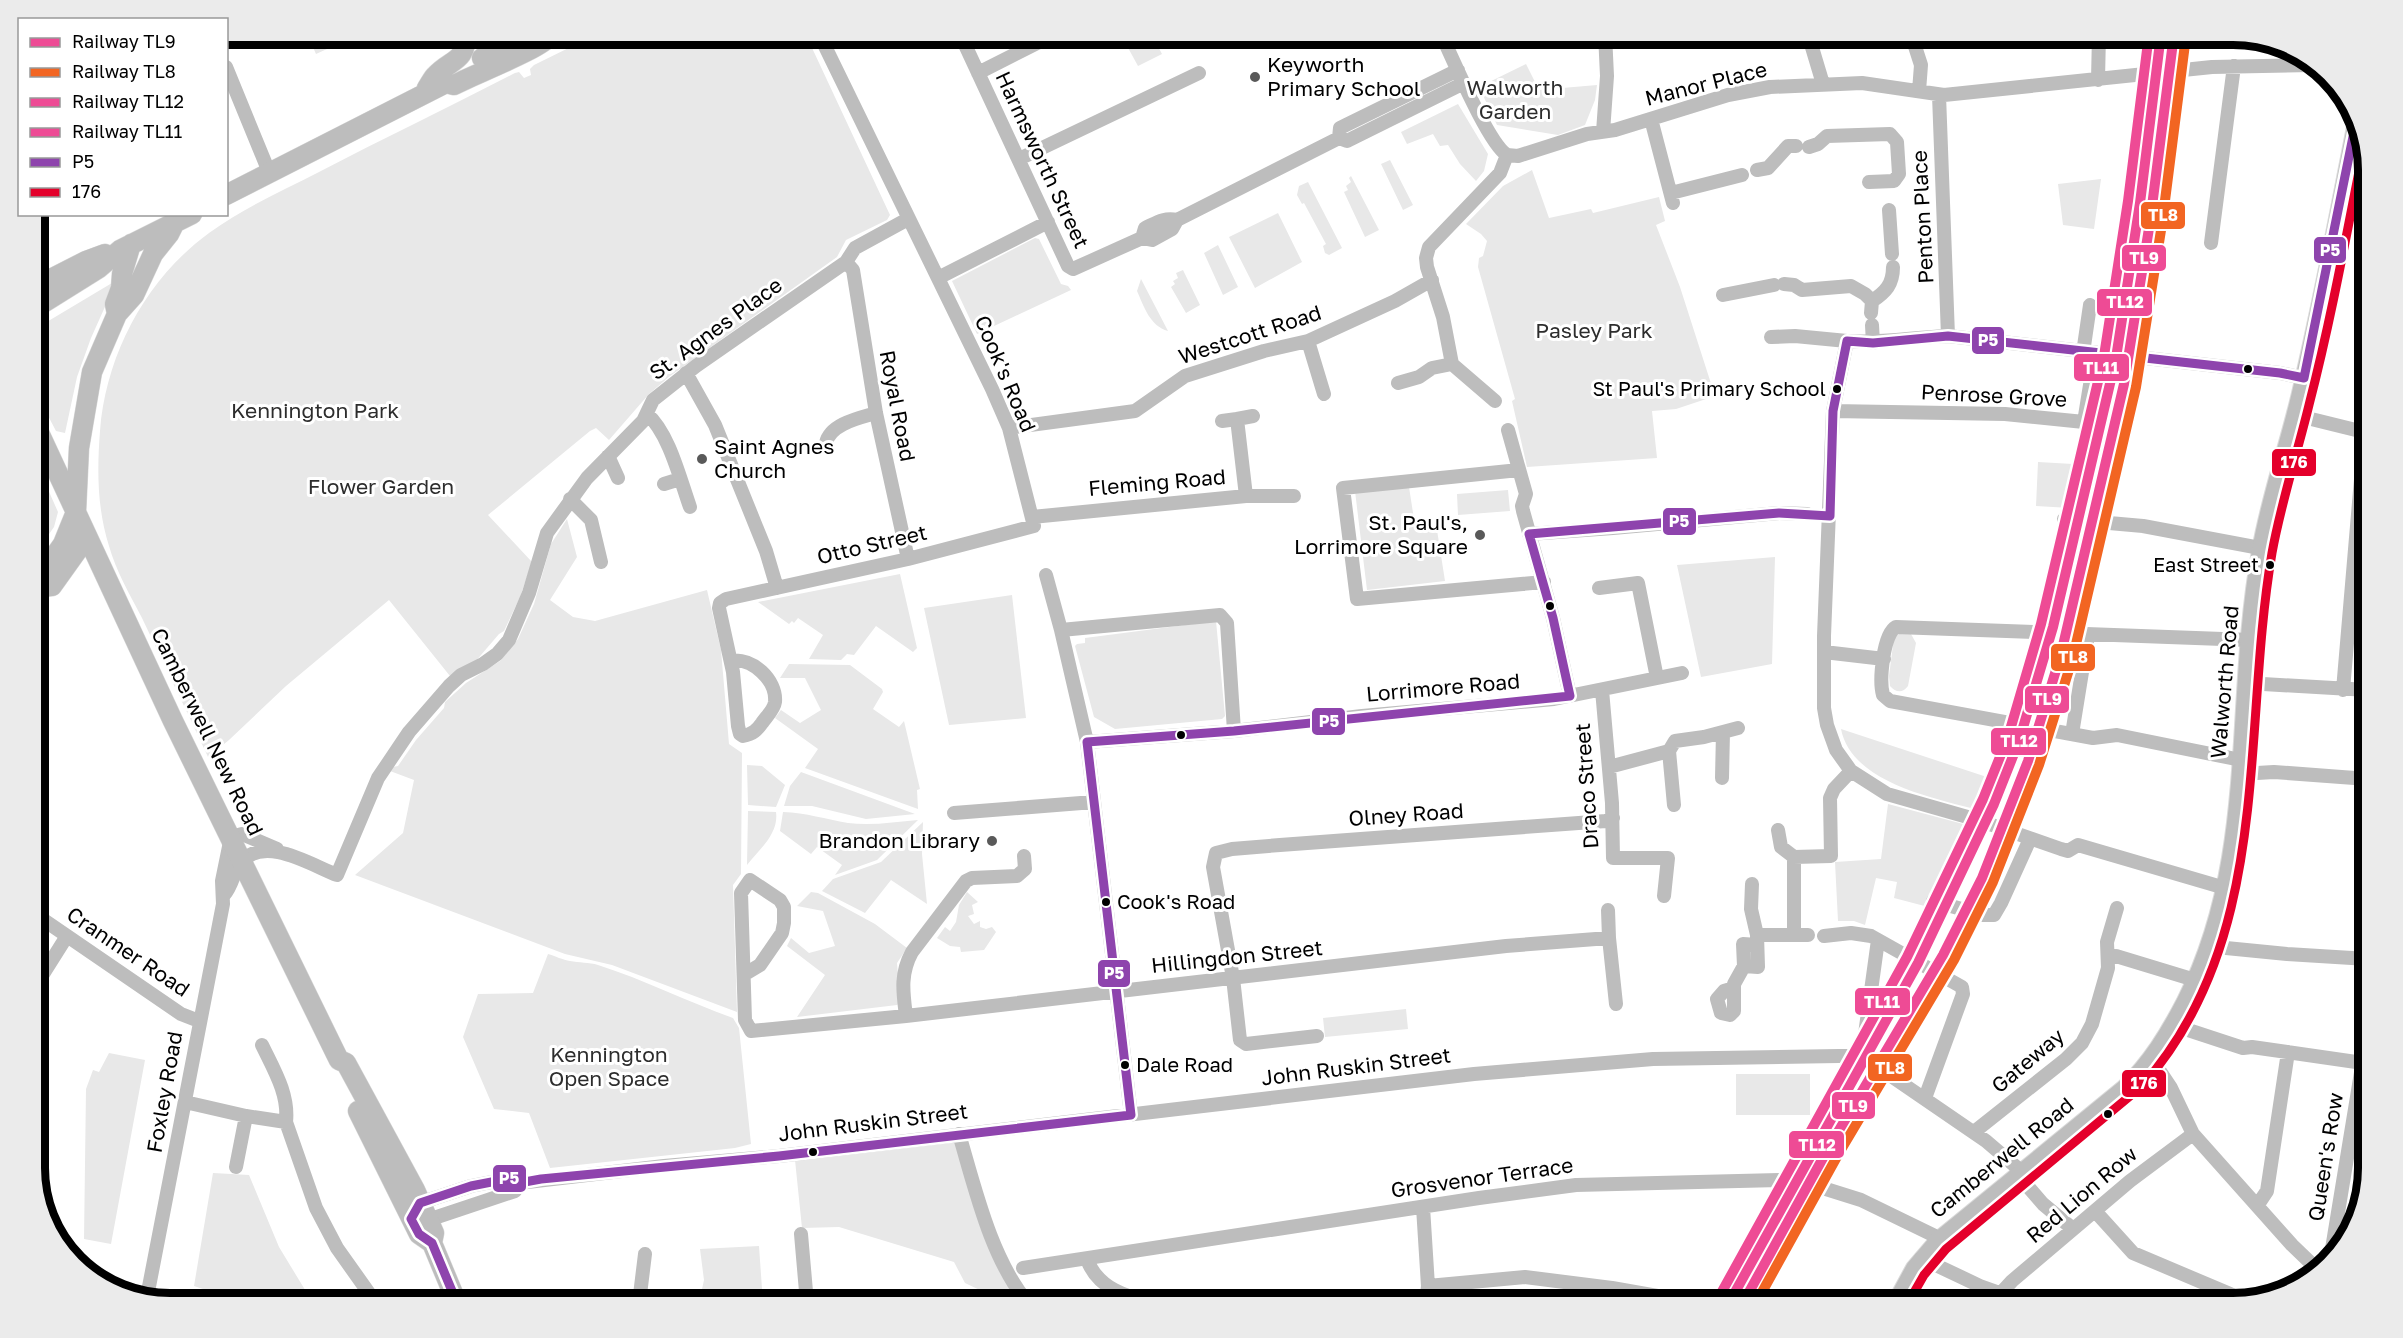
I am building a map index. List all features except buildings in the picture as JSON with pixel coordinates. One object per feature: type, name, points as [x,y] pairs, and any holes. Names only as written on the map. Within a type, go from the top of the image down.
[{"type":"highway","points":[[424,93],[436,74],[458,59],[465,45]]},
{"type":"highway","points":[[228,194],[424,93],[446,83],[453,85],[497,49],[524,45]]},
{"type":"highway","points":[[45,282],[86,261],[126,248],[189,216]]},
{"type":"highway","points":[[45,570],[63,544],[76,512],[79,448],[86,394],[96,362],[117,314],[134,295],[153,254],[174,225]]},
{"type":"highway","points":[[45,302],[126,248]]},
{"type":"highway","points":[[117,314],[114,305],[126,248]]},
{"type":"highway","name":"Camberwell New Road","points":[[45,445],[173,721],[339,1060],[338,1066],[420,1214],[419,1234],[432,1243],[453,1293]]},
{"type":"highway","points":[[45,588],[52,586],[87,537]]},
{"type":"main road","name":"Walworth Road","points":[[2151,1058],[2173,1025],[2196,978],[2226,888],[2241,767],[2246,683],[2260,548],[2304,378],[2353,135]]},
{"type":"main road","name":"Camberwell Road","points":[[1901,1293],[1921,1258],[1938,1240],[2124,1088],[2151,1058]]},
{"type":"street","name":"Cook's Road","points":[[825,45],[992,389],[1009,428],[1033,521]]},
{"type":"street","name":"Harmsworth Street","points":[[965,45],[1068,266],[1073,269],[1142,237],[1145,228],[1167,218],[1177,220],[1339,138]]},
{"type":"street","points":[[978,73],[1033,45]]},
{"type":"street","points":[[1446,45],[1496,143],[1507,155],[1500,172],[1429,248],[1426,258],[1452,354],[1452,364],[1495,401]]},
{"type":"street","points":[[1603,132],[1608,45]]},
{"type":"street","points":[[1811,45],[1823,84]]},
{"type":"street","points":[[1915,45],[1921,64],[1919,91]]},
{"type":"street","points":[[2098,80],[2099,45]]},
{"type":"street","name":"Manor Place","points":[[1507,155],[1518,156],[1587,134],[1603,132],[1740,93],[1770,87],[1862,83],[1939,95],[1957,95],[2176,71],[2234,66],[2301,65]]},
{"type":"street","points":[[2211,243],[2234,66]]},
{"type":"street","points":[[1458,70],[1340,128],[1339,138],[1347,141],[1464,83]]},
{"type":"street","points":[[2136,359],[2176,71]]},
{"type":"street","points":[[228,73],[269,172]]},
{"type":"street","points":[[1019,159],[1199,73]]},
{"type":"street","name":"Penton Place","points":[[1939,95],[1948,336]]},
{"type":"street","points":[[1651,119],[1672,198],[1742,175]]},
{"type":"street","points":[[1757,170],[1768,168],[1788,146],[1802,147],[1818,144],[1827,136],[1890,134],[1897,142],[1899,174],[1894,181],[1869,182]]},
{"type":"street","points":[[1872,313],[1893,280],[1889,210]]},
{"type":"street","name":"St. Agnes Place","points":[[280,852],[337,875],[360,816],[382,771],[409,732],[449,686],[461,675],[497,654],[509,640],[530,593],[547,533],[570,499],[643,421],[653,400],[686,373],[846,262],[855,248],[908,219]]},
{"type":"street","points":[[938,278],[1048,222]]},
{"type":"street","name":"Royal Road","points":[[846,262],[853,270],[876,413],[908,560]]},
{"type":"street","name":"Westcott Road","points":[[1009,428],[1135,411],[1185,376],[1264,351],[1308,341],[1395,301],[1432,280]]},
{"type":"street","points":[[1723,295],[1779,284],[1802,290],[1851,286],[1865,294],[1872,313],[1873,343]]},
{"type":"street","points":[[2089,353],[2090,305]]},
{"type":"street","points":[[1771,337],[1795,336],[1873,343],[1948,336],[2136,359],[2280,373],[2304,378]]},
{"type":"street","points":[[1308,341],[1324,394]]},
{"type":"street","points":[[1847,341],[1833,411],[1824,652],[1824,708],[1836,750],[1851,771],[1866,782],[1896,797],[1978,820],[2068,852],[2078,845],[2226,888]]},
{"type":"street","name":"Penrose Grove","points":[[1833,411],[2014,421],[2084,422],[2089,353]]},
{"type":"street","points":[[1398,383],[1419,377],[1432,368],[1452,364]]},
{"type":"street","points":[[686,373],[712,418],[766,550],[777,588]]},
{"type":"street","points":[[826,443],[833,429],[876,413]]},
{"type":"street","points":[[647,414],[656,424],[675,464],[690,507]]},
{"type":"street","points":[[2295,415],[2358,435]]},
{"type":"street","points":[[1222,421],[1253,416]]},
{"type":"street","name":"Fleming Road","points":[[1033,521],[1107,508],[1246,496],[1237,419]]},
{"type":"street","points":[[1508,430],[1526,494],[1522,506],[1544,582],[1570,696]]},
{"type":"street","points":[[608,456],[618,478]]},
{"type":"street","points":[[1519,470],[1343,488],[1357,599],[1544,582]]},
{"type":"street","points":[[664,484],[680,479]]},
{"type":"street","points":[[1246,496],[1294,496]]},
{"type":"street","points":[[570,499],[591,520],[601,562]]},
{"type":"street","points":[[1529,534],[1764,514],[1807,513]]},
{"type":"street","points":[[2064,519],[2143,526],[2260,548]]},
{"type":"street","name":"Otto Street","points":[[731,661],[720,603],[726,599],[908,560],[1033,521]]},
{"type":"street","points":[[2343,690],[2358,537]]},
{"type":"street","points":[[1046,575],[1087,742],[1131,1115]]},
{"type":"street","points":[[1599,588],[1638,583],[1657,678]]},
{"type":"street","points":[[1061,630],[1220,615],[1227,623],[1234,731]]},
{"type":"street","points":[[2250,640],[1896,627],[1888,634],[1882,692],[1890,700],[2095,738],[2112,735],[2241,767],[2274,772],[2358,778]]},
{"type":"street","points":[[2072,734],[2088,635]]},
{"type":"street","points":[[1824,652],[1884,659]]},
{"type":"street","points":[[744,660],[763,672],[775,702],[756,731],[743,736],[738,726],[731,661],[744,660]]},
{"type":"street","name":"Lorrimore Road","points":[[1087,742],[1234,731],[1362,716],[1554,699],[1682,673]]},
{"type":"street","points":[[2246,683],[2358,690]]},
{"type":"street","name":"Draco Street","points":[[1602,690],[1613,818],[1613,858],[1668,858],[1664,896]]},
{"type":"street","points":[[1674,805],[1669,751],[1675,741],[1738,728]]},
{"type":"street","points":[[1722,778],[1723,732]]},
{"type":"street","points":[[1609,767],[1669,751]]},
{"type":"street","points":[[1778,830],[1781,847],[1794,857],[1831,856],[1830,798],[1834,789],[1851,771]]},
{"type":"street","points":[[954,813],[1094,802]]},
{"type":"street","name":"Olney Road","points":[[1233,978],[1214,867],[1216,853],[1232,849],[1605,821],[1613,818]]},
{"type":"street","points":[[231,837],[242,834],[273,846],[280,852]]},
{"type":"street","name":"Foxley Road","points":[[148,1291],[224,895],[222,877],[231,837]]},
{"type":"street","points":[[1933,901],[1983,915],[1994,915],[2030,839]]},
{"type":"street","points":[[242,861],[262,851],[280,852]]},
{"type":"street","points":[[906,1016],[902,978],[905,964],[912,952],[966,881],[972,878],[1017,876],[1025,869],[1024,856]]},
{"type":"street","points":[[1757,940],[1801,935],[1794,857]]},
{"type":"street","name":"Foxley Road","points":[[224,895],[231,888],[234,874],[242,861]]},
{"type":"street","name":"Hillingdon Street","points":[[745,974],[760,965],[782,933],[784,923],[784,906],[780,900],[750,880],[741,893],[745,1020],[751,1031],[906,1016],[1506,946],[1609,938]]},
{"type":"street","points":[[1734,988],[1744,966],[1758,967],[1757,940],[1751,909],[1752,884]]},
{"type":"street","name":"Gateway","points":[[1974,1132],[2082,1044],[2092,1024],[2108,968],[2107,942],[2117,908]]},
{"type":"street","points":[[1608,910],[1616,1004]]},
{"type":"street","name":"Cranmer Road","points":[[45,921],[181,1014],[199,1021]]},
{"type":"street","points":[[1824,936],[1861,934],[1878,940],[1956,982],[1963,991],[1925,1098]]},
{"type":"street","points":[[45,971],[67,936]]},
{"type":"street","points":[[1878,940],[1862,1056],[1974,1132],[2019,1172],[2043,1204],[2073,1228]]},
{"type":"street","points":[[2209,944],[2226,948],[2287,954],[2358,958]]},
{"type":"street","points":[[2116,956],[2196,978]]},
{"type":"street","points":[[1233,978],[1240,1040],[1246,1044],[1317,1036]]},
{"type":"street","points":[[2173,1025],[2243,1048],[2252,1047],[2358,1061]]},
{"type":"street","points":[[262,1045],[283,1090],[288,1107],[286,1122],[316,1208],[337,1248],[368,1293]]},
{"type":"street","points":[[2257,1206],[2267,1191],[2288,1052]]},
{"type":"street","name":"John Ruskin Street","points":[[420,1214],[443,1194],[512,1178],[519,1183],[779,1156],[1474,1074],[1629,1061],[1862,1056]]},
{"type":"street","points":[[2151,1058],[2171,1088],[2193,1134],[2312,1264]]},
{"type":"street","name":"Queen's Row","points":[[2333,1242],[2358,1092]]},
{"type":"street","points":[[185,1102],[246,1116],[286,1122]]},
{"type":"street","points":[[236,1167],[246,1116]]},
{"type":"street","points":[[959,1134],[989,1227],[1006,1268],[1021,1293]]},
{"type":"street","name":"Red Lion Row","points":[[2001,1293],[2073,1228],[2130,1181],[2193,1134]]},
{"type":"street","name":"Grosvenor Terrace","points":[[1023,1268],[1576,1185],[1779,1180],[1810,1184],[1861,1200],[1933,1235],[1938,1240]]},
{"type":"street","name":"John Ruskin Street","points":[[420,1214],[515,1191],[519,1183]]},
{"type":"street","points":[[1423,1207],[1427,1293]]},
{"type":"street","points":[[2095,1211],[2133,1253],[2224,1293]]},
{"type":"street","points":[[801,1234],[806,1293]]},
{"type":"street","points":[[640,1293],[645,1254]]},
{"type":"street","points":[[1921,1258],[1980,1286],[2001,1293]]},
{"type":"street","points":[[1087,1259],[1090,1270],[1098,1279],[1120,1293]]},
{"type":"street","points":[[1428,1286],[1525,1278],[1612,1293]]},
{"type":"green space","points":[[312,45],[325,45],[327,49],[316,54]]},
{"type":"green space","name":"Kennington Park","points":[[575,45],[811,45],[890,215],[887,220],[846,240],[837,257],[670,376],[649,394],[609,440],[596,428],[590,431],[488,515],[532,562],[520,597],[504,631],[475,662],[450,676],[389,600],[286,686],[208,757],[119,574],[102,517],[98,460],[104,402],[111,374],[133,320],[148,296],[186,252],[235,216],[515,73],[519,72],[524,78],[531,75],[530,69]]},
{"type":"green space","points":[[1126,45],[1157,45],[1162,54],[1138,66]]},
{"type":"green space","name":"Walworth Garden","points":[[1526,64],[1539,90],[1597,85],[1595,100],[1585,125],[1558,135],[1497,125],[1479,87]]},
{"type":"green space","points":[[1458,104],[1488,154],[1484,171],[1476,181],[1460,164],[1448,145],[1440,146],[1433,134],[1407,144],[1401,132]]},
{"type":"green space","points":[[1390,160],[1413,205],[1403,210],[1381,164]]},
{"type":"green space","name":"Pasley Park","points":[[1532,170],[1549,218],[1591,209],[1593,213],[1659,197],[1665,221],[1656,225],[1680,287],[1715,396],[1676,409],[1652,411],[1657,458],[1527,467],[1512,401],[1515,399],[1478,267],[1479,258],[1483,256],[1487,241],[1466,224],[1503,186]]},
{"type":"green space","points":[[1351,176],[1379,230],[1365,237],[1344,192],[1348,190],[1346,186],[1351,182],[1349,178]]},
{"type":"green space","points":[[2101,179],[2094,229],[2063,225],[2058,184]]},
{"type":"green space","points":[[1308,182],[1342,248],[1329,255],[1325,253],[1323,246],[1326,244],[1304,203],[1302,204],[1297,195],[1299,186]]},
{"type":"green space","points":[[1278,213],[1302,262],[1255,288],[1229,237]]},
{"type":"green space","points":[[1035,238],[1039,239],[1061,284],[1068,286],[1071,290],[977,334],[952,281]]},
{"type":"green space","points":[[1218,245],[1238,287],[1223,295],[1204,253]]},
{"type":"green space","points":[[1183,270],[1200,305],[1186,313],[1171,287],[1175,284],[1173,281],[1178,278],[1176,273]]},
{"type":"green space","points":[[1141,279],[1168,331],[1157,325],[1145,309],[1137,291]]},
{"type":"green space","points":[[117,280],[91,338],[77,377],[65,433],[56,431],[45,410],[45,323]]},
{"type":"green space","points":[[2038,462],[2073,464],[2070,508],[2036,506]]},
{"type":"green space","points":[[45,483],[58,512],[54,527],[45,540]]},
{"type":"green space","points":[[1409,487],[1416,532],[1437,530],[1445,581],[1367,590],[1355,491]]},
{"type":"green space","points":[[1508,490],[1510,511],[1458,515],[1457,494]]},
{"type":"green space","points":[[567,519],[577,557],[550,600],[573,617],[595,621],[707,590],[721,650],[729,744],[742,753],[741,874],[733,885],[737,1012],[612,965],[565,954],[355,875],[403,833],[414,780],[390,771],[393,767],[398,766],[416,740],[444,708],[445,702],[466,683],[500,661],[518,639],[534,604],[551,544]]},
{"type":"green space","points":[[1775,557],[1772,664],[1701,677],[1677,565]]},
{"type":"green space","points":[[900,574],[917,648],[913,652],[876,626],[854,655],[847,654],[841,660],[809,659],[823,635],[798,618],[794,623],[792,621],[789,624],[758,602]]},
{"type":"green space","points":[[1012,595],[1026,718],[949,725],[924,608]]},
{"type":"green space","points":[[2358,606],[2358,638],[2355,638]]},
{"type":"green space","points":[[1216,621],[1225,716],[1222,719],[1115,729],[1094,717],[1075,646],[1077,644],[1085,643],[1085,638]]},
{"type":"green space","points":[[1901,633],[1911,634],[1916,643],[1908,686],[1899,691],[1890,686],[1889,676],[1894,637]]},
{"type":"green space","points":[[789,664],[850,665],[882,689],[883,692],[873,709],[899,727],[904,721],[920,789],[917,790],[918,809],[805,768],[818,749],[775,718],[781,710],[800,723],[821,710],[805,678],[780,678]]},
{"type":"green space","points":[[1841,729],[1999,781],[1986,812],[1923,795],[1900,787],[1880,776],[1862,764],[1849,748]]},
{"type":"green space","points":[[747,765],[762,766],[785,785],[776,807],[748,805]]},
{"type":"green space","points":[[801,772],[915,814],[866,819],[812,806],[784,806],[790,786]]},
{"type":"green space","points":[[1888,804],[1967,825],[1936,909],[1894,898],[1897,882],[1876,878],[1865,925],[1854,921],[1838,921],[1835,862],[1881,859]]},
{"type":"green space","points":[[748,811],[776,812],[776,820],[772,834],[747,865]]},
{"type":"green space","points":[[783,812],[857,824],[918,820],[877,860],[835,875],[842,865],[817,847],[811,854],[780,831]]},
{"type":"green space","points":[[923,822],[922,854],[927,904],[891,880],[865,913],[822,891],[833,879],[881,862]]},
{"type":"green space","points":[[811,892],[818,893],[875,924],[907,948],[897,963],[900,1002],[897,1005],[797,1017],[825,975],[787,946],[791,938],[809,953],[835,946],[823,911],[797,906]]},
{"type":"green space","points":[[967,892],[978,902],[972,905],[974,914],[968,916],[974,924],[980,921],[980,927],[986,929],[992,927],[996,932],[984,950],[961,952],[960,947],[950,946],[937,938],[945,927],[950,931],[956,922],[959,905]]},
{"type":"green space","name":"Kennington Open Space","points":[[548,954],[567,960],[595,964],[733,1018],[739,1028],[751,1144],[735,1148],[550,1168],[529,1113],[494,1109],[463,1037],[478,994],[533,993]]},
{"type":"green space","points":[[1406,1009],[1408,1029],[1325,1037],[1323,1018]]},
{"type":"green space","points":[[109,1053],[145,1060],[111,1244],[84,1239],[86,1089],[93,1070],[99,1072]]},
{"type":"green space","points":[[1736,1074],[1810,1074],[1810,1115],[1736,1115]]},
{"type":"green space","points":[[957,1138],[993,1248],[1011,1293],[986,1293],[965,1283],[954,1262],[839,1227],[802,1228],[795,1160]]},
{"type":"green space","points":[[213,1173],[249,1175],[279,1247],[307,1293],[206,1293],[206,1290],[194,1286]]},
{"type":"green space","points":[[759,1246],[762,1293],[701,1293],[704,1280],[700,1249]]},
{"type":"rail line","name":"TL11","points":[[1721,1293],[1907,957],[1983,799],[2008,737],[2041,624],[2104,356],[2128,201],[2148,45]]},
{"type":"rail line","name":"TL12","points":[[1735,1293],[1918,963],[1994,804],[2019,741],[2053,627],[2116,358],[2140,203],[2160,45]]},
{"type":"rail line","name":"TL9","points":[[1749,1293],[1829,1147],[1943,955],[1982,878],[2028,761],[2061,654],[2124,384],[2150,222],[2173,45]]},
{"type":"rail line","name":"TL8","points":[[1762,1293],[1839,1153],[1954,960],[1993,882],[2039,765],[2073,657],[2136,387],[2162,224],[2185,45]]},
{"type":"transit line","name":"P5","points":[[2304,378],[2353,135]]},
{"type":"transit line","name":"176","points":[[1914,1293],[1924,1275],[1946,1249],[2142,1086],[2184,1028],[2214,965],[2233,900],[2245,832],[2263,622],[2272,553],[2324,341],[2358,176]]},
{"type":"transit line","name":"P5","points":[[1830,516],[1833,411],[1847,341],[1873,343],[1948,336],[2280,373],[2304,378]]},
{"type":"transit line","name":"P5","points":[[1529,534],[1779,513],[1830,516]]},
{"type":"transit line","name":"P5","points":[[1529,534],[1553,618],[1570,696]]},
{"type":"transit line","name":"P5","points":[[1087,742],[1234,731],[1570,696]]},
{"type":"transit line","name":"P5","points":[[1087,742],[1131,1115]]},
{"type":"transit line","name":"P5","points":[[453,1293],[432,1243],[419,1234],[411,1219],[420,1203],[471,1186],[512,1178],[519,1183],[779,1156],[1131,1115]]},
{"type":"place","name":"Keyworth Primary School","points":[[1255,77]]},
{"type":"place","name":"St Paul's Primary School","points":[[1837,389]]},
{"type":"place","name":"Saint Agnes Church","points":[[702,459]]},
{"type":"place","name":"St. Paul's, Lorrimore Square","points":[[1480,535]]},
{"type":"place","name":"East Street","points":[[2270,565]]},
{"type":"place","name":"Brandon Library","points":[[992,841]]},
{"type":"place","name":"Cook's Road","points":[[1106,902]]},
{"type":"place","name":"Dale Road","points":[[1125,1065]]},
{"type":"park label","name":"Flower Garden","points":[[381,487]]}]
